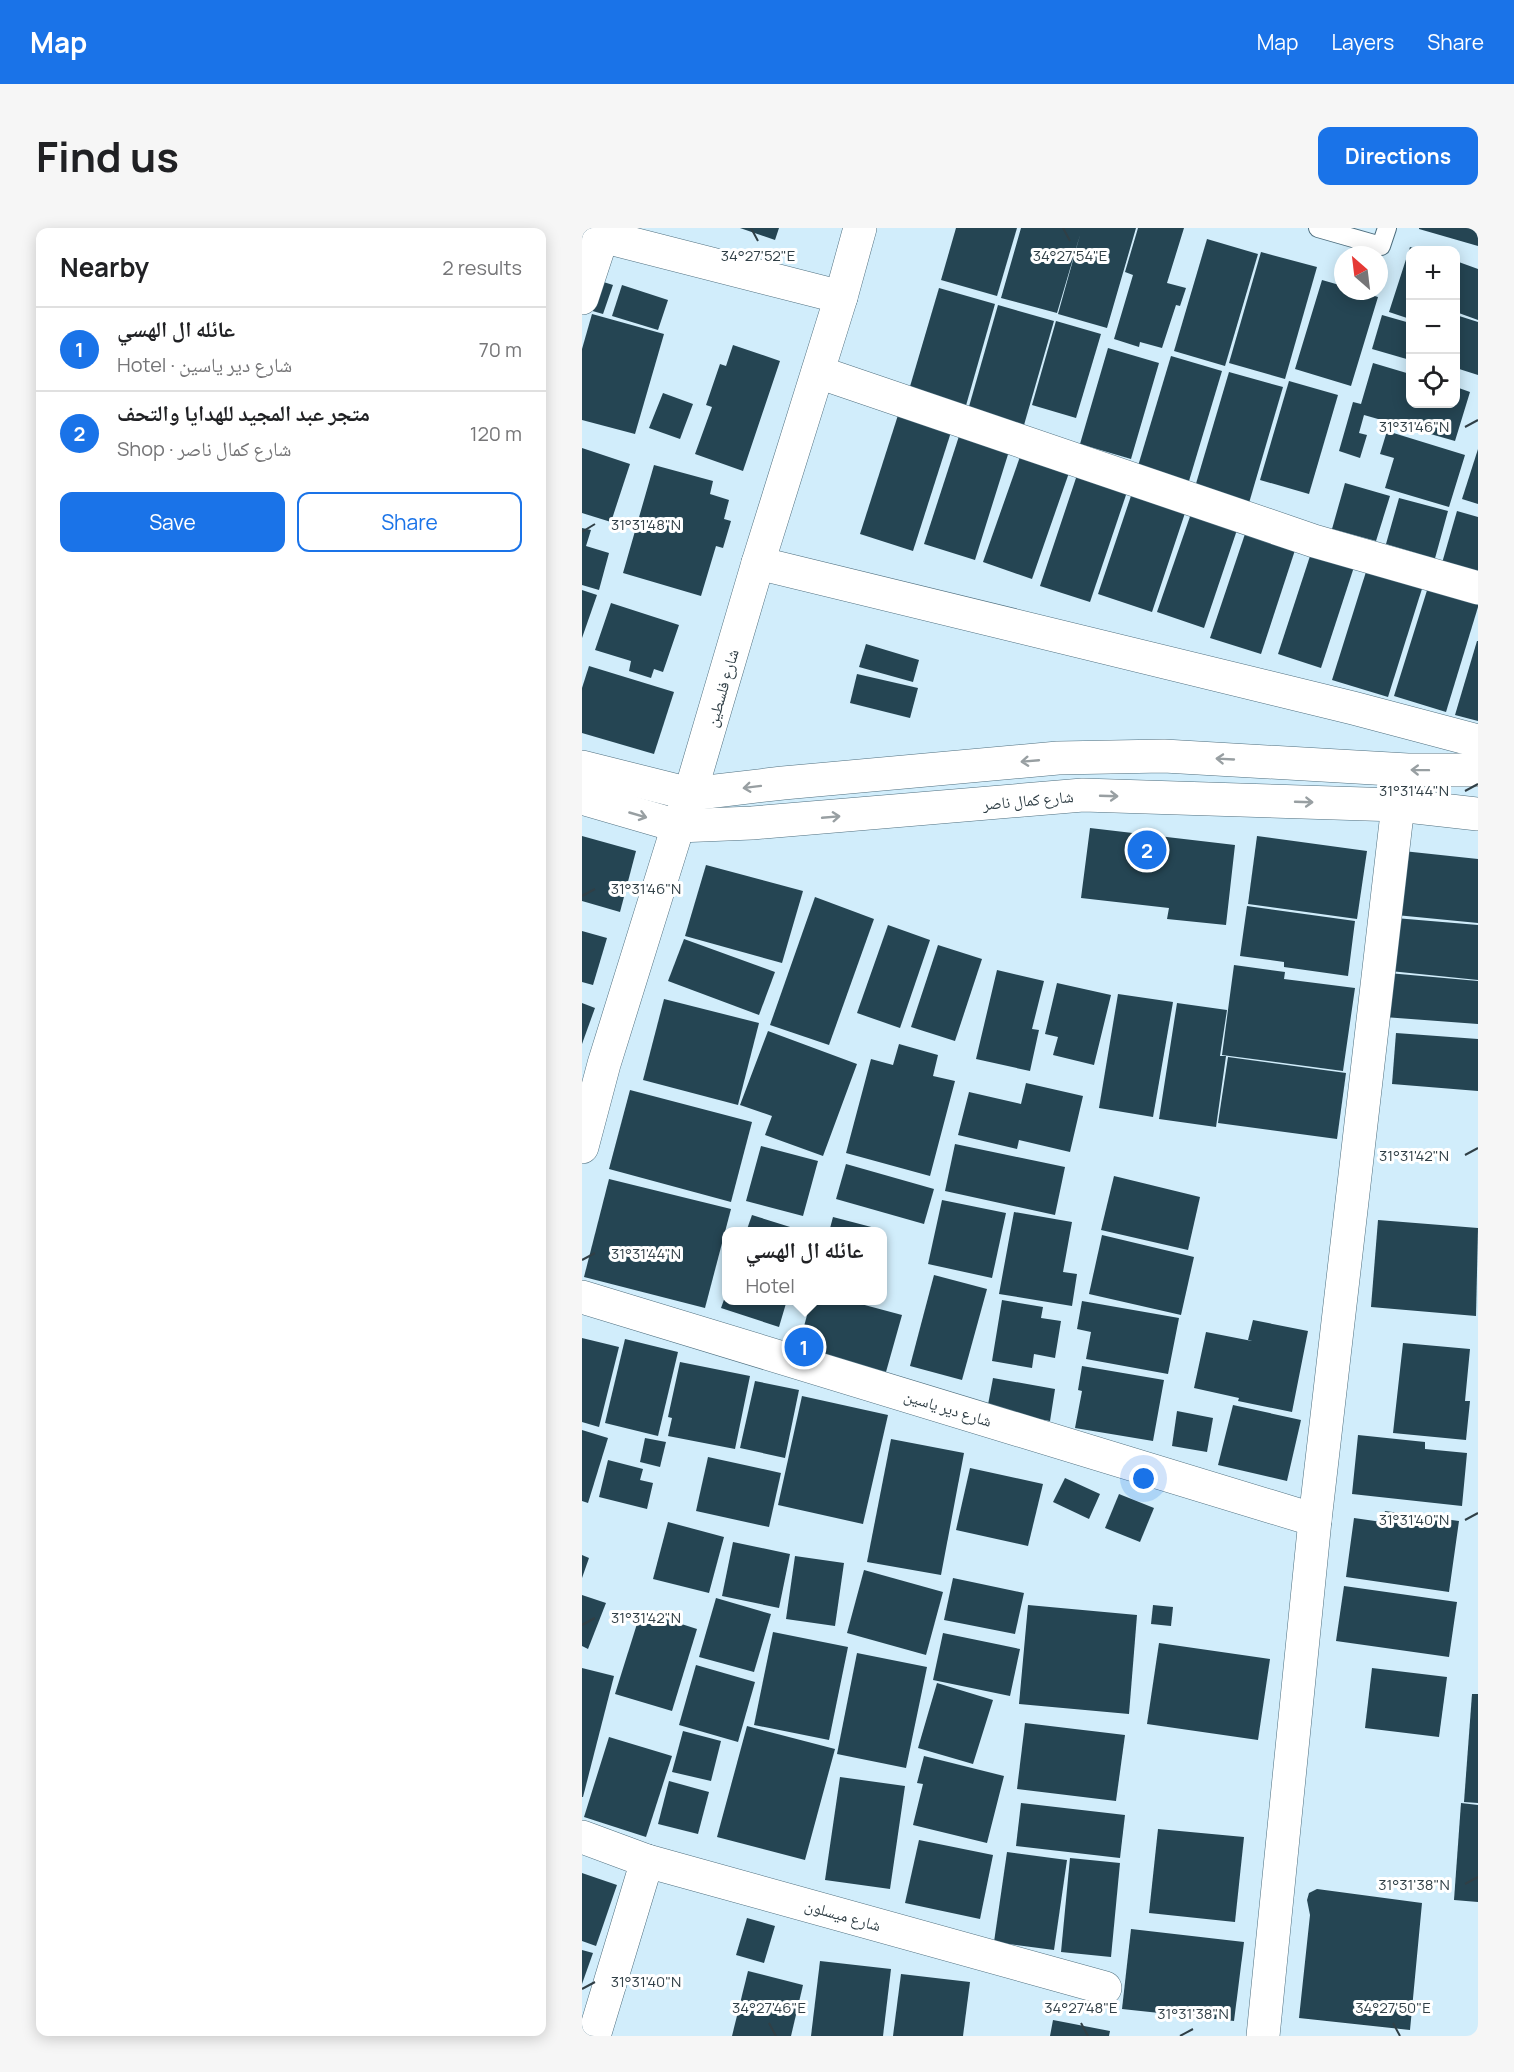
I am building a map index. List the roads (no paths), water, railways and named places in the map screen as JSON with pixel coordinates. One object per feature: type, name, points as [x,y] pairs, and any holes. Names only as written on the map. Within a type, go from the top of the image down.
[{"type":"street","name":"شارع فلسطين","points":[[582,1147],[604,1064],[690,794],[860,228]]},
{"type":"street","points":[[582,298],[597,232],[841,297]]},
{"type":"street","points":[[818,372],[1314,541],[1478,588]]},
{"type":"street","points":[[758,563],[1353,708],[1478,741]]},
{"type":"street","points":[[582,767],[690,794],[783,783],[1058,758],[1164,756],[1408,770],[1478,770]]},
{"type":"street","name":"شارع كمال ناصر","points":[[582,798],[678,826],[752,823],[1083,795],[1398,806],[1478,814]]},
{"type":"street","points":[[1263,2036],[1315,1520],[1398,806]]},
{"type":"street","name":"شارع دير ياسين","points":[[582,1297],[1315,1520]]},
{"type":"street","name":"شارع ميسلون","points":[[582,1837],[647,1861],[1106,1988]]},
{"type":"street","points":[[594,2036],[647,1861]]},
{"type":"lane","points":[[1318,228],[1381,246],[1387,228]]},
{"type":"place","name":"متجر عبد المجيد للهدايا والتحف","points":[[1147,850]]},
{"type":"place","name":"عائله ال الهسي","points":[[804,1347]]}]
